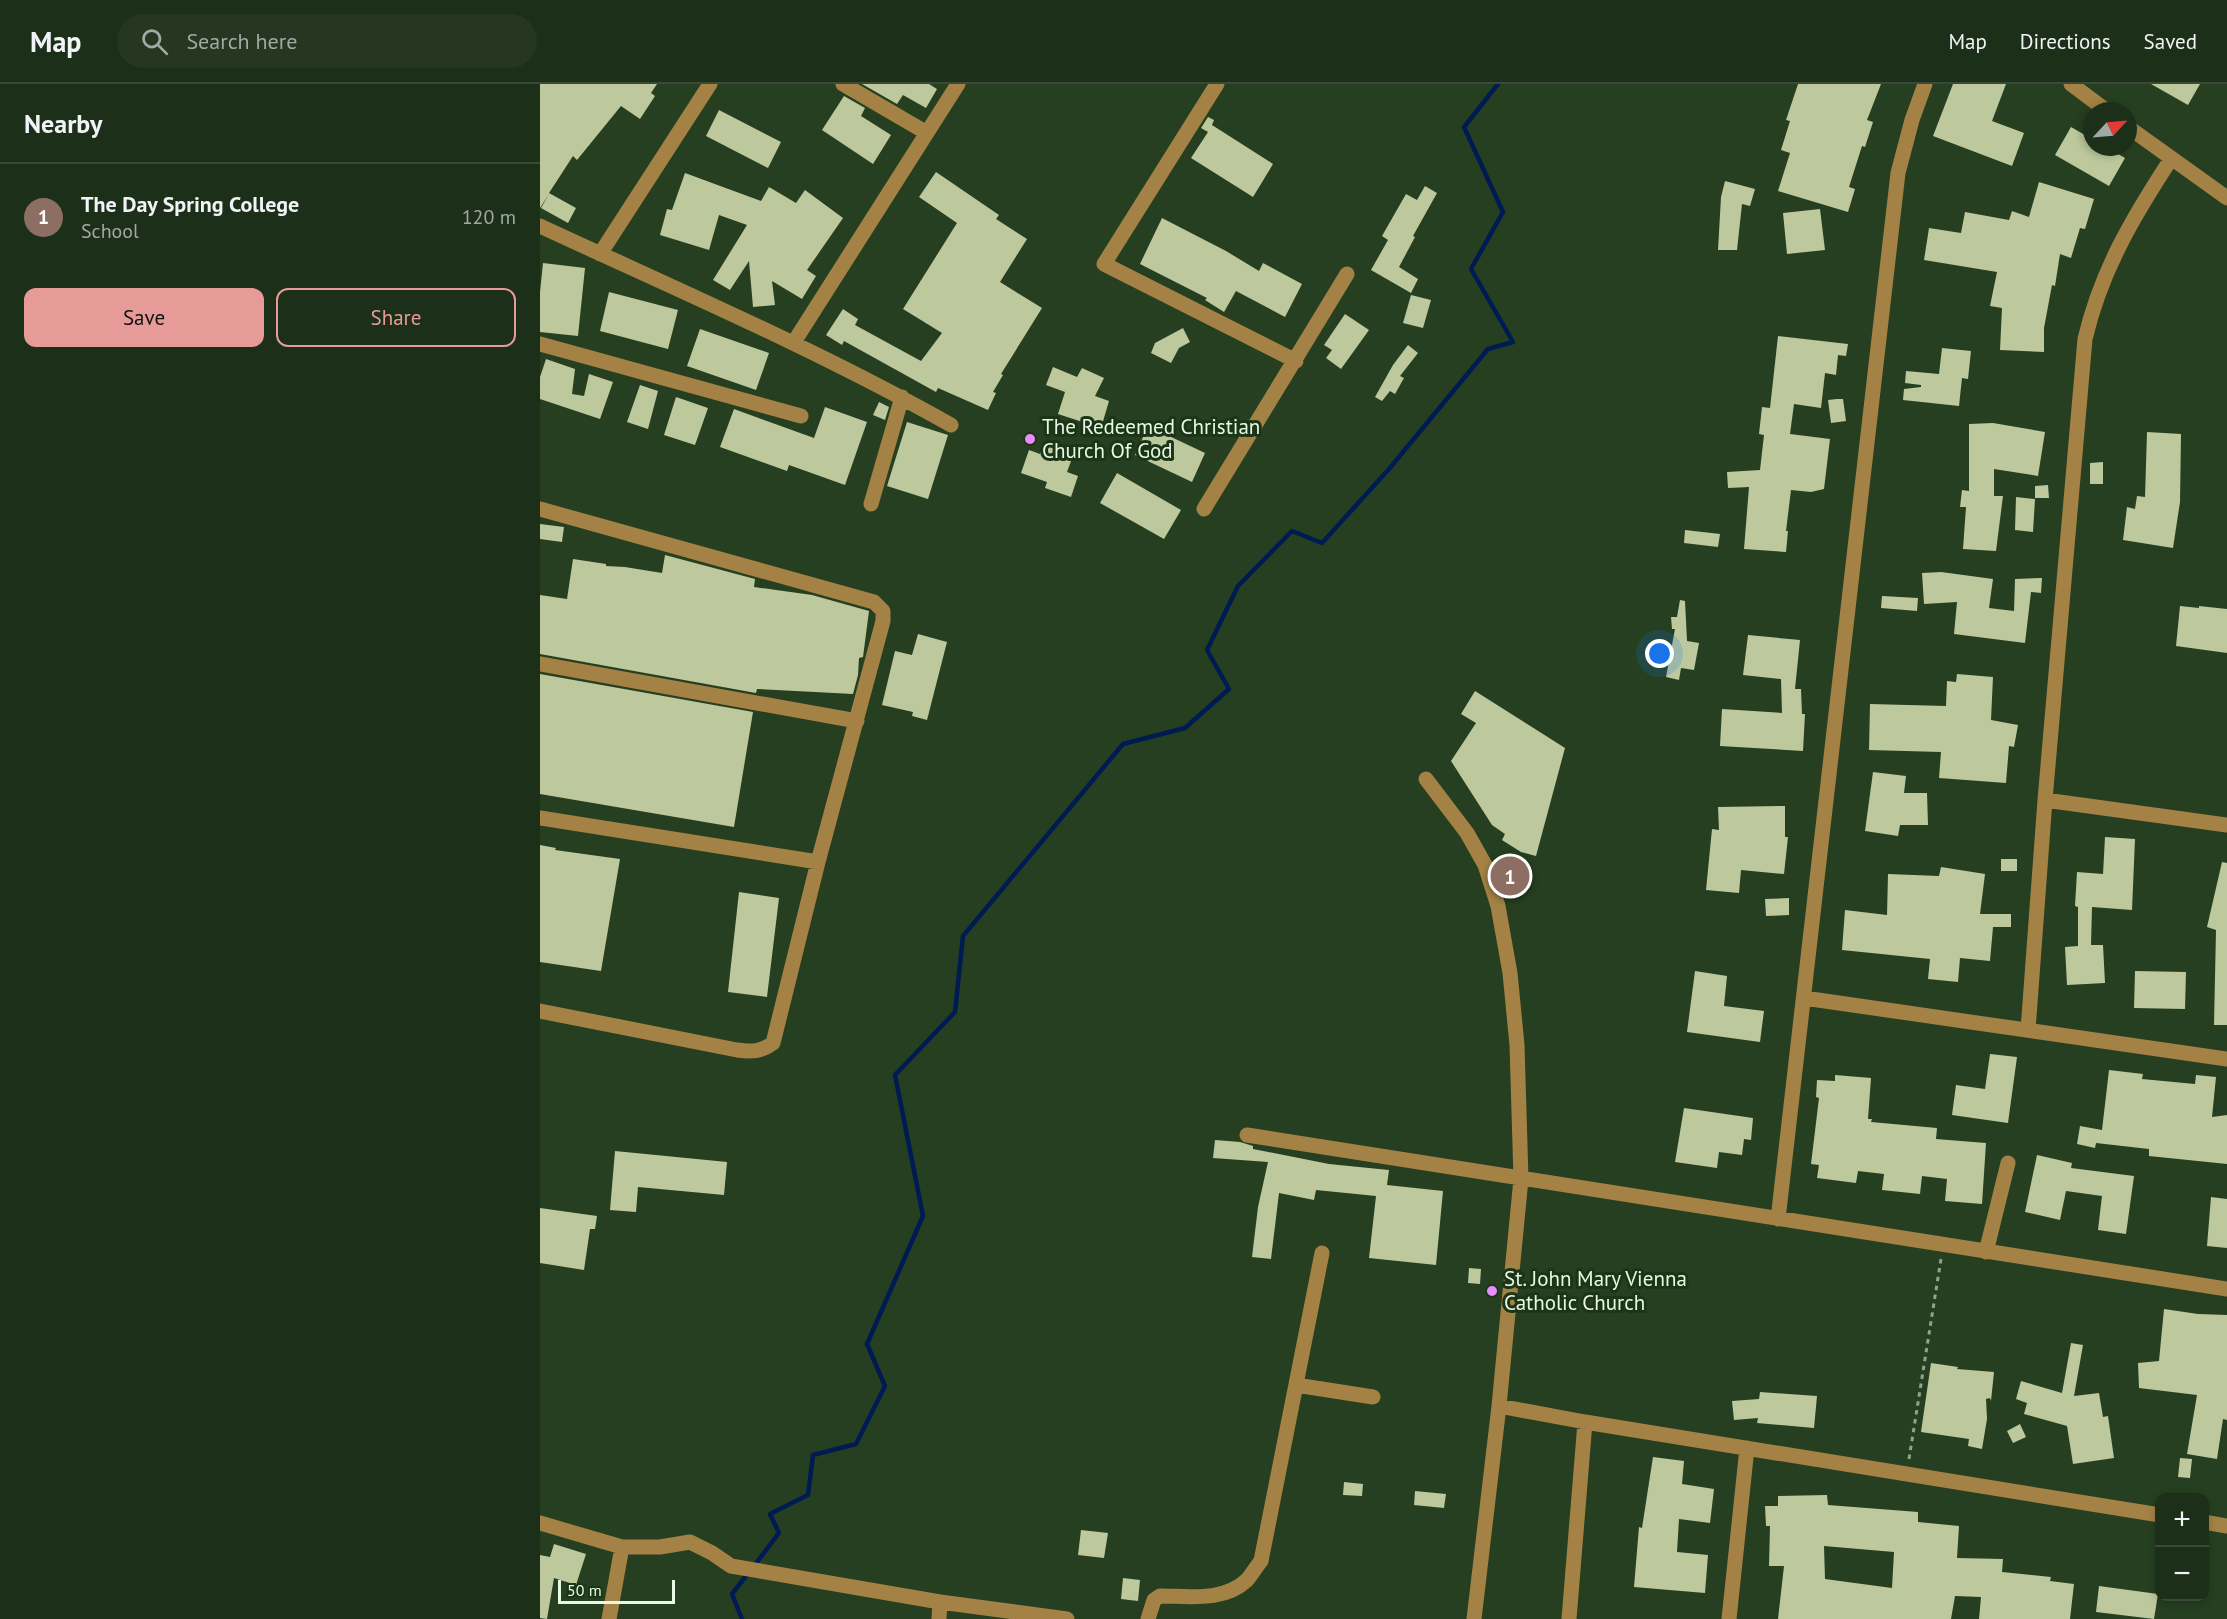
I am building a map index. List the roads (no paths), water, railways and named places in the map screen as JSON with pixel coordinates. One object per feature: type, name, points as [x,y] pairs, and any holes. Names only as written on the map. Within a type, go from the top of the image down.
[{"type":"street","points":[[600,254],[710,84]]},
{"type":"street","points":[[843,84],[927,133]]},
{"type":"street","points":[[794,342],[958,84]]},
{"type":"street","points":[[1217,84],[1104,264],[1296,361]]},
{"type":"street","points":[[1778,1219],[1898,172],[1912,120],[1925,84]]},
{"type":"street","points":[[2071,84],[2095,102]]},
{"type":"street","points":[[2137,134],[2227,198]]},
{"type":"street","points":[[2028,1030],[2045,800],[2085,339],[2103,278],[2129,227],[2171,159]]},
{"type":"street","points":[[540,226],[794,342],[902,397],[951,425]]},
{"type":"street","points":[[1204,509],[1347,274]]},
{"type":"street","points":[[540,344],[801,416]]},
{"type":"street","points":[[871,504],[902,397]]},
{"type":"street","points":[[540,509],[874,602],[882,611],[884,621],[818,862],[773,1042],[765,1049],[753,1052],[737,1050],[540,1011]]},
{"type":"street","points":[[540,664],[857,721]]},
{"type":"street","points":[[1426,779],[1467,833],[1485,865],[1498,906],[1510,974],[1517,1045],[1521,1179],[1499,1406],[1474,1619]]},
{"type":"street","points":[[2045,800],[2227,825]]},
{"type":"street","points":[[540,818],[818,862]]},
{"type":"street","points":[[1804,998],[2227,1059]]},
{"type":"street","points":[[1247,1135],[2227,1289]]},
{"type":"street","points":[[1986,1252],[2008,1163]]},
{"type":"street","points":[[1148,1619],[1154,1600],[1160,1596],[1216,1595],[1232,1590],[1247,1580],[1261,1561],[1322,1253]]},
{"type":"street","points":[[1296,1385],[1373,1397]]},
{"type":"street","points":[[1499,1406],[2155,1514]]},
{"type":"street","points":[[1569,1619],[1585,1422]]},
{"type":"street","points":[[1730,1619],[1747,1448]]},
{"type":"street","points":[[540,1523],[622,1547],[660,1547],[690,1542],[731,1566],[940,1602],[1067,1619]]},
{"type":"street","points":[[2209,1523],[2227,1526]]},
{"type":"street","points":[[609,1619],[622,1547]]},
{"type":"street","points":[[939,1619],[940,1602]]},
{"type":"waterway","points":[[754,1566],[779,1533],[770,1514],[808,1495],[813,1455],[856,1444],[885,1386],[867,1344],[923,1216],[895,1075],[955,1012],[963,936],[1123,744],[1185,728],[1229,689],[1207,650],[1238,586],[1292,531],[1322,543],[1389,469],[1488,349],[1513,342],[1471,269],[1503,212],[1464,127],[1498,84]]},
{"type":"waterway","points":[[742,1619],[732,1594],[749,1572]]},
{"type":"place","name":"The Redeemed Christian Church Of God","points":[[1030,439]]},
{"type":"place","name":"The Day Spring College","points":[[1510,876]]},
{"type":"place","name":"St. John Mary Vienna Catholic Church","points":[[1492,1291]]}]
